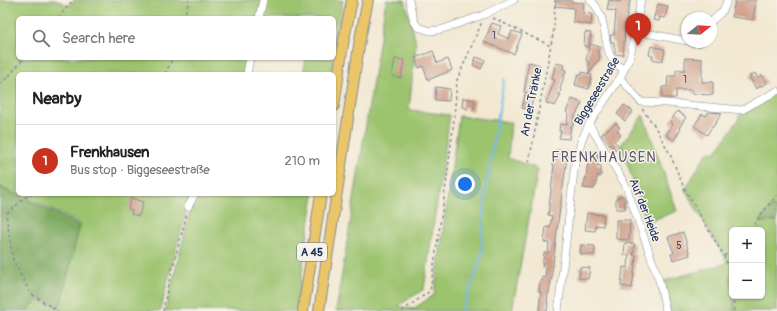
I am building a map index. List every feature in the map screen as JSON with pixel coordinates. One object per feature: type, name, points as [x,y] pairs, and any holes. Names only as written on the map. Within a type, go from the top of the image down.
[{"type":"highway","points":[[336,92],[343,44],[352,0]]},
{"type":"highway","name":"A 45","points":[[319,311],[360,39],[368,0]]},
{"type":"highway","name":"A 45","points":[[303,311],[321,196]]},
{"type":"street","points":[[259,16],[263,0]]},
{"type":"street","points":[[409,0],[414,21],[418,27],[430,31],[446,28],[484,14],[514,0]]},
{"type":"street","points":[[590,0],[598,8],[601,15],[609,55],[616,65],[624,70]]},
{"type":"street","name":"Biggeseestraße","points":[[558,311],[574,163],[582,138],[589,124],[620,78],[630,57],[636,31],[640,0]]},
{"type":"street","points":[[717,17],[726,7],[727,0]]},
{"type":"street","points":[[636,31],[681,41]]},
{"type":"street","points":[[247,72],[250,60]]},
{"type":"street","points":[[620,78],[642,102],[742,110],[777,91]]},
{"type":"street","name":"Auf der Heide","points":[[589,124],[626,186],[659,280],[666,311]]},
{"type":"street","points":[[188,207],[195,196]]},
{"type":"path","points":[[60,16],[74,0]]},
{"type":"path","points":[[185,16],[189,0]]},
{"type":"path","name":"An der Tränke","points":[[529,162],[554,29],[555,0]]},
{"type":"path","points":[[402,311],[430,291],[446,186],[457,80],[484,14],[551,46]]},
{"type":"path","points":[[0,84],[22,60]]},
{"type":"path","points":[[166,72],[172,60]]},
{"type":"path","points":[[642,102],[641,108],[654,126],[670,154],[684,188],[724,256],[729,273]]},
{"type":"path","points":[[753,227],[777,194]]},
{"type":"path","points":[[28,196],[6,214],[12,260],[30,293],[58,311]]},
{"type":"path","points":[[163,311],[188,207]]},
{"type":"path","points":[[724,256],[729,252]]},
{"type":"path","points":[[733,299],[735,311]]},
{"type":"green space","points":[[0,0],[58,0],[68,6],[74,0],[262,0],[258,16],[16,16],[16,60],[248,60],[246,72],[16,72],[16,195],[0,187]]},
{"type":"green space","points":[[265,0],[343,0],[336,40],[336,16],[261,16]]},
{"type":"green space","points":[[386,0],[405,0],[416,43],[409,110],[450,115],[424,289],[398,306],[413,309],[434,295],[459,116],[511,122],[508,158],[538,169],[512,311],[336,311]]},
{"type":"green space","points":[[306,60],[333,60],[331,72],[303,72]]},
{"type":"green space","points":[[777,93],[777,208],[770,208],[760,222],[777,221],[777,311],[736,311],[734,299],[765,299],[765,227],[729,227],[729,299],[733,299],[735,311],[666,311],[660,282],[727,263],[685,190],[708,151],[715,153],[738,120],[741,111]]},
{"type":"green space","points":[[643,115],[677,211],[647,222],[621,145]]},
{"type":"green space","points":[[0,187],[16,195],[16,196],[19,196],[80,225],[59,310],[39,298],[27,311],[0,311]]},
{"type":"green space","points":[[18,196],[193,196],[187,209],[161,311],[60,311],[80,223],[26,198],[24,199]]},
{"type":"green space","points":[[197,196],[314,196],[296,311],[165,311],[191,208]]},
{"type":"green space","points":[[770,207],[777,208],[777,221],[760,222]]},
{"type":"green space","points":[[38,299],[57,311],[27,311]]},
{"type":"building","points":[[563,0],[584,3],[583,13],[592,14],[591,25],[573,22],[574,8],[555,6],[556,1]]},
{"type":"building","points":[[609,0],[620,2],[621,0],[630,0],[626,21],[629,22],[629,29],[625,29],[623,55],[615,54],[614,42],[611,42],[610,35],[614,35],[616,11],[607,10]]},
{"type":"building","points":[[735,0],[756,0],[753,20],[732,17]]},
{"type":"building","points":[[658,4],[668,6],[665,18],[660,17],[659,21],[653,20]]},
{"type":"building","points":[[492,23],[501,26],[498,34],[509,39],[512,31],[522,34],[514,54],[484,42]]},
{"type":"building","points":[[585,32],[591,33],[589,47],[584,46]]},
{"type":"building","points":[[590,44],[600,47],[597,51],[600,55],[599,60],[595,63],[589,74],[589,63],[586,60]]},
{"type":"building","points":[[651,46],[664,49],[665,52],[662,61],[652,59],[653,56],[649,55]]},
{"type":"building","points":[[433,51],[437,63],[448,59],[452,70],[428,80],[423,66],[419,68],[415,58]]},
{"type":"building","points":[[476,57],[485,60],[481,69],[473,65]]},
{"type":"building","points":[[685,58],[702,59],[702,82],[713,82],[713,95],[692,94],[692,90],[676,90],[676,98],[662,98],[662,87],[667,87],[668,76],[676,76],[676,70],[685,70]]},
{"type":"building","points":[[395,59],[404,60],[401,78],[392,76]]},
{"type":"building","points":[[529,62],[540,65],[537,78],[532,77],[530,93],[524,92]]},
{"type":"building","points":[[556,63],[564,65],[563,69],[566,70],[560,89],[559,95],[561,95],[555,106],[546,103],[555,80],[552,79]]},
{"type":"building","points":[[582,72],[592,75],[589,89],[575,85],[578,74],[582,75]]},
{"type":"building","points":[[755,73],[758,78],[762,75],[767,83],[756,89],[749,76]]},
{"type":"building","points":[[436,87],[450,89],[449,101],[435,100]]},
{"type":"building","points":[[525,94],[533,95],[531,110],[522,108]]},
{"type":"building","points":[[463,98],[475,100],[473,111],[462,107]]},
{"type":"building","points":[[572,99],[582,103],[574,118],[573,126],[571,126],[569,139],[559,138],[561,131],[559,131],[560,124],[567,125],[568,113],[566,112]]},
{"type":"building","points":[[624,105],[633,111],[625,121],[617,114]]},
{"type":"building","points":[[677,111],[686,117],[674,140],[666,135],[673,124],[670,122]]},
{"type":"building","points":[[709,112],[722,113],[707,135],[694,126],[702,114],[706,116]]},
{"type":"building","points":[[616,123],[620,128],[617,130],[621,135],[614,141],[619,146],[615,150],[601,135]]},
{"type":"building","points":[[557,150],[568,151],[552,279],[548,293],[547,311],[539,311],[541,292],[539,292],[540,281],[542,281],[542,277],[545,278],[546,267],[542,267],[544,253],[548,253],[549,243],[544,242],[546,227],[550,228],[552,216],[548,215],[554,165],[553,160],[556,160]]},
{"type":"building","points":[[589,151],[598,152],[597,165],[601,166],[601,176],[597,176],[596,186],[594,189],[583,188],[585,178],[586,179]]},
{"type":"building","points":[[620,196],[625,199],[625,209],[616,209],[616,199]]},
{"type":"building","points":[[131,198],[143,202],[139,216],[131,214],[132,210],[128,209]]},
{"type":"building","points":[[587,213],[604,215],[603,226],[596,225],[595,231],[585,230]]},
{"type":"building","points":[[616,220],[630,220],[629,240],[616,239]]},
{"type":"building","points":[[683,232],[690,255],[673,260],[671,254],[674,253],[668,237]]},
{"type":"building","points":[[625,243],[635,244],[633,255],[636,256],[632,288],[621,286],[623,267],[628,268],[629,255],[624,255]]},
{"type":"building","points":[[581,245],[595,246],[594,255],[580,254]]},
{"type":"building","points":[[580,267],[590,268],[588,279],[579,278]]},
{"type":"waterway","points":[[462,311],[481,259],[485,196],[504,79]]},
{"type":"place","name":"Frenkhausen","points":[[638,46]]},
{"type":"district","name":"FRENKHAUSEN","points":[[604,157]]}]
